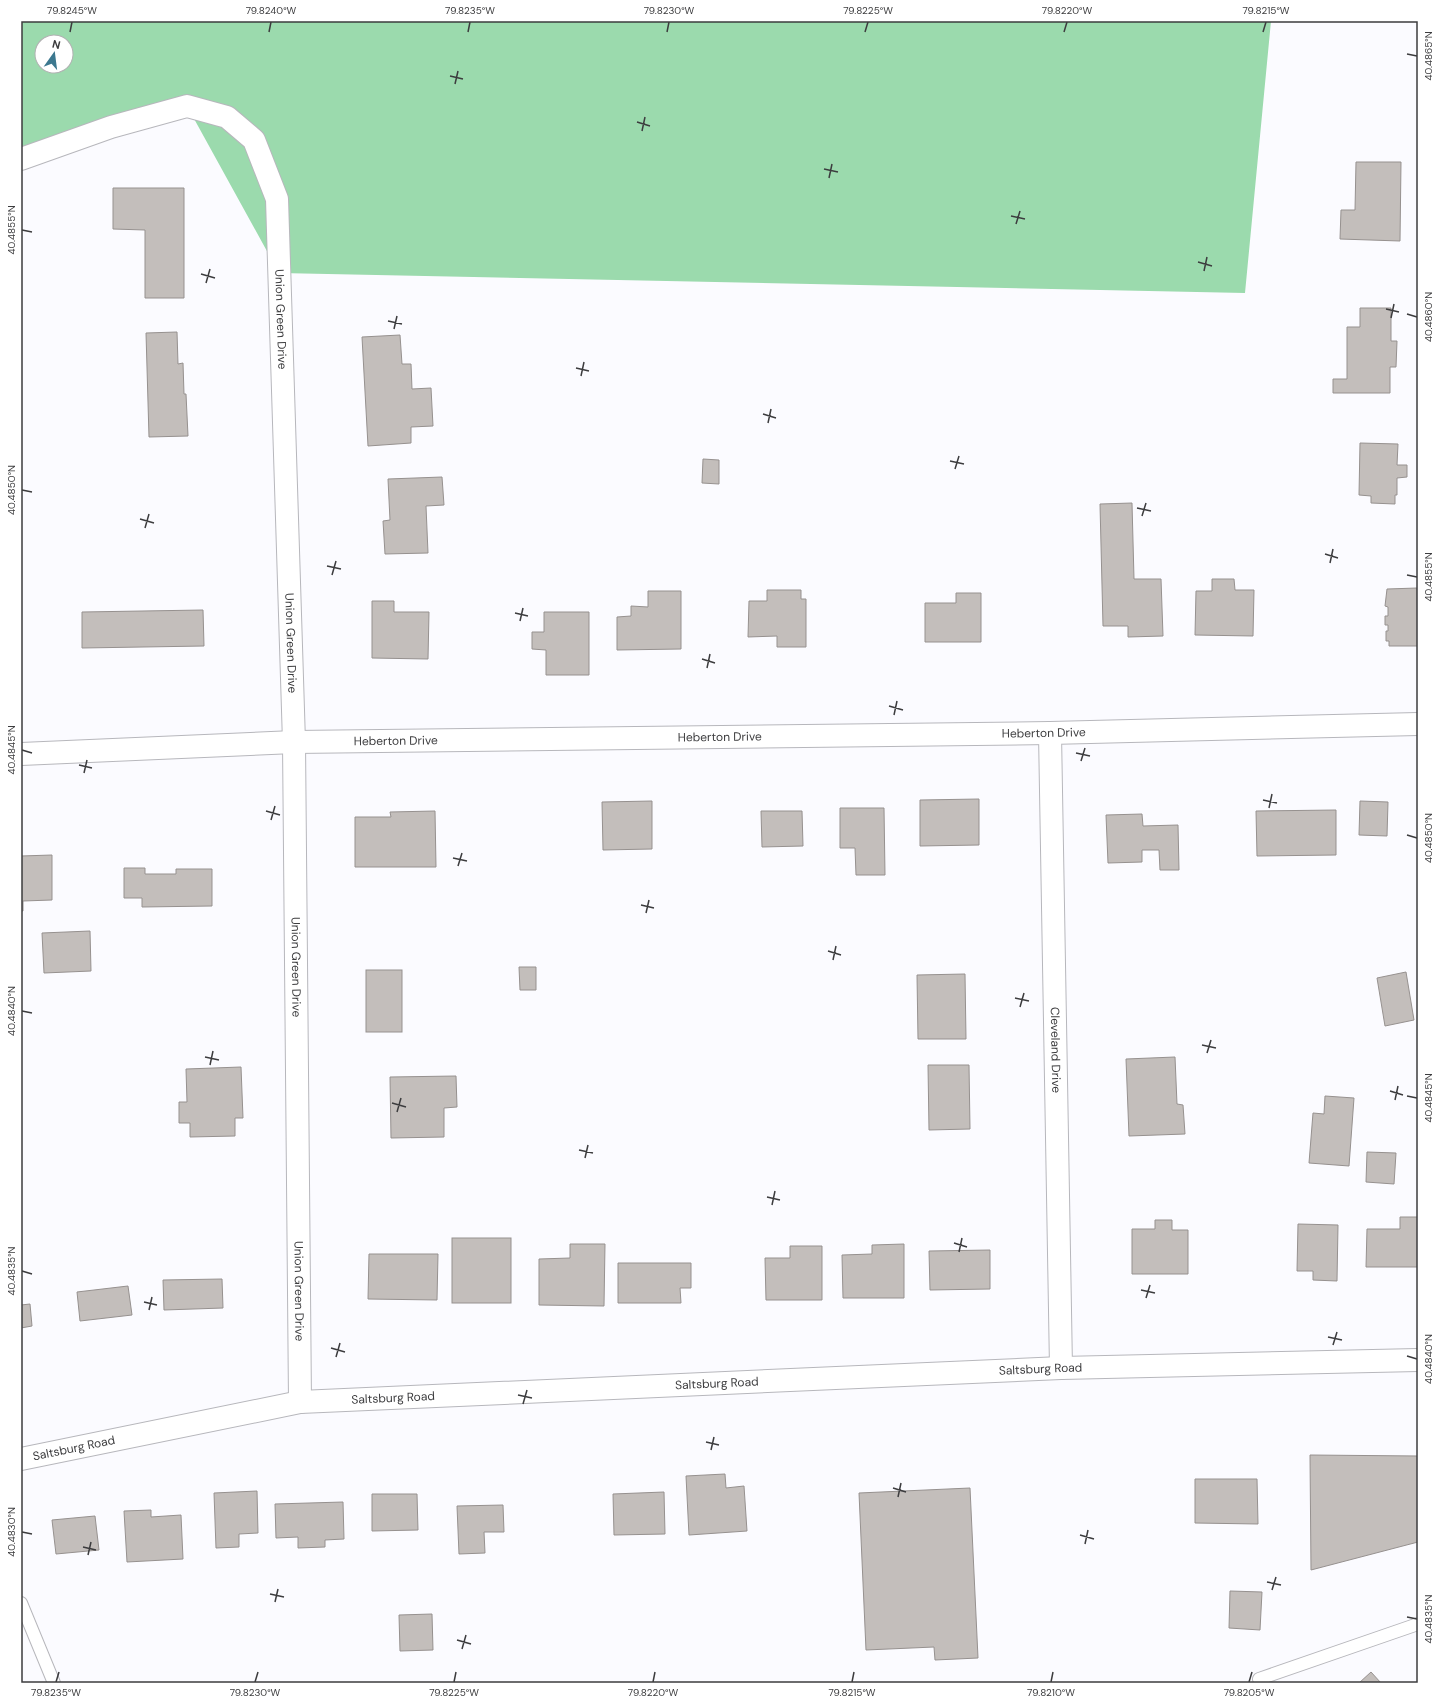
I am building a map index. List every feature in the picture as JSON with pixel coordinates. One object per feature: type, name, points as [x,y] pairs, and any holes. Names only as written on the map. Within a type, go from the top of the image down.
[{"type":"street","name":"Union Green Drive","points":[[21,159],[111,127],[187,106],[226,117],[254,140],[276,199],[294,742],[300,1402]]},
{"type":"street","name":"Heberton Drive","points":[[21,754],[294,742],[1050,733],[1418,724]]},
{"type":"street","name":"Cleveland Drive","points":[[1050,733],[1061,1368]]},
{"type":"street","name":"Saltsburg Road","points":[[21,1459],[300,1402],[1061,1368],[1418,1360]]},
{"type":"lane","points":[[21,1603],[54,1683]]},
{"type":"lane","points":[[1259,1679],[1418,1624]]},
{"type":"green space","points":[[21,21],[1271,21],[1245,293],[279,273],[187,106],[21,162]]},
{"type":"building","points":[[1356,162],[1401,162],[1400,241],[1340,239],[1341,210],[1355,210]]},
{"type":"building","points":[[113,188],[184,188],[184,298],[145,298],[145,230],[113,229]]},
{"type":"building","points":[[1360,308],[1391,308],[1391,341],[1397,341],[1396,367],[1390,367],[1390,393],[1333,393],[1333,379],[1347,379],[1347,327],[1360,327]]},
{"type":"building","points":[[177,332],[178,364],[183,363],[188,436],[149,437],[146,333]]},
{"type":"building","points":[[400,335],[402,364],[411,364],[412,389],[431,388],[433,426],[411,427],[411,443],[368,446],[362,337]]},
{"type":"building","points":[[1360,443],[1398,444],[1397,465],[1407,465],[1407,477],[1397,478],[1397,495],[1395,495],[1395,504],[1371,503],[1371,496],[1359,495]]},
{"type":"building","points":[[703,459],[719,460],[719,484],[702,483]]},
{"type":"building","points":[[442,477],[444,505],[426,506],[428,553],[385,554],[383,521],[390,520],[388,479]]},
{"type":"building","points":[[1132,503],[1134,579],[1161,579],[1163,636],[1128,637],[1128,626],[1103,626],[1100,504]]},
{"type":"building","points":[[1212,579],[1234,579],[1235,590],[1254,590],[1253,636],[1195,635],[1196,591],[1212,591]]},
{"type":"building","points":[[1417,588],[1418,646],[1389,646],[1389,641],[1386,641],[1386,631],[1388,631],[1388,625],[1385,625],[1385,616],[1388,616],[1388,607],[1385,606],[1387,589]]},
{"type":"building","points":[[767,590],[801,590],[801,599],[806,599],[806,647],[777,647],[777,636],[748,637],[749,601],[767,601]]},
{"type":"building","points":[[648,591],[681,591],[681,649],[617,650],[617,617],[631,616],[631,606],[648,607]]},
{"type":"building","points":[[956,593],[981,593],[981,642],[925,642],[925,603],[956,603]]},
{"type":"building","points":[[372,601],[394,601],[394,612],[429,612],[428,659],[372,658]]},
{"type":"building","points":[[203,610],[204,646],[82,648],[82,612]]},
{"type":"building","points":[[544,612],[589,612],[589,675],[546,675],[546,650],[532,649],[532,632],[544,632]]},
{"type":"building","points":[[979,799],[979,845],[920,846],[920,800]]},
{"type":"building","points":[[652,801],[652,849],[603,850],[602,802]]},
{"type":"building","points":[[1360,801],[1388,802],[1387,836],[1359,835]]},
{"type":"building","points":[[840,808],[884,808],[885,875],[856,875],[855,848],[840,848]]},
{"type":"building","points":[[1336,810],[1336,855],[1257,856],[1256,811]]},
{"type":"building","points":[[435,811],[436,867],[355,867],[355,817],[391,817],[390,812]]},
{"type":"building","points":[[761,811],[802,811],[803,846],[762,847]]},
{"type":"building","points":[[1142,814],[1143,826],[1178,825],[1179,870],[1160,870],[1159,850],[1142,850],[1142,862],[1108,863],[1106,815]]},
{"type":"building","points":[[52,855],[52,900],[23,901],[23,911],[21,911],[21,856]]},
{"type":"building","points":[[124,868],[145,868],[145,874],[176,874],[176,869],[212,869],[212,906],[142,907],[142,898],[124,898]]},
{"type":"building","points":[[90,931],[91,971],[44,973],[42,933]]},
{"type":"building","points":[[519,967],[536,967],[536,990],[520,990]]},
{"type":"building","points":[[366,970],[402,970],[402,1032],[366,1032]]},
{"type":"building","points":[[1406,972],[1414,1020],[1385,1026],[1377,978]]},
{"type":"building","points":[[965,974],[966,1039],[918,1039],[917,975]]},
{"type":"building","points":[[1175,1057],[1177,1104],[1183,1105],[1185,1134],[1129,1136],[1126,1059]]},
{"type":"building","points":[[928,1065],[969,1065],[970,1129],[929,1130]]},
{"type":"building","points":[[241,1067],[243,1118],[235,1118],[235,1136],[190,1137],[190,1123],[179,1123],[179,1102],[187,1102],[186,1069]]},
{"type":"building","points":[[456,1076],[457,1107],[444,1108],[444,1137],[391,1138],[390,1077]]},
{"type":"building","points":[[1325,1096],[1354,1098],[1349,1166],[1309,1163],[1313,1113],[1324,1114]]},
{"type":"building","points":[[1367,1152],[1396,1153],[1394,1184],[1366,1182]]},
{"type":"building","points":[[1400,1217],[1418,1217],[1418,1267],[1366,1267],[1367,1229],[1400,1229]]},
{"type":"building","points":[[1155,1220],[1172,1220],[1172,1230],[1188,1230],[1188,1274],[1132,1274],[1132,1229],[1155,1229]]},
{"type":"building","points":[[1298,1224],[1338,1225],[1337,1281],[1313,1280],[1313,1271],[1297,1271]]},
{"type":"building","points":[[452,1238],[511,1238],[511,1303],[452,1303]]},
{"type":"building","points":[[570,1244],[605,1244],[604,1306],[539,1305],[539,1259],[570,1258]]},
{"type":"building","points":[[904,1244],[904,1298],[843,1298],[842,1255],[872,1254],[872,1245]]},
{"type":"building","points":[[790,1246],[822,1246],[822,1300],[766,1300],[765,1258],[790,1258]]},
{"type":"building","points":[[990,1250],[990,1289],[930,1290],[929,1251]]},
{"type":"building","points":[[369,1254],[438,1254],[437,1300],[368,1299]]},
{"type":"building","points":[[618,1263],[691,1263],[691,1288],[680,1288],[681,1303],[618,1303]]},
{"type":"building","points":[[222,1279],[223,1308],[164,1310],[163,1280]]},
{"type":"building","points":[[128,1286],[132,1315],[80,1321],[77,1292]]},
{"type":"building","points":[[30,1304],[32,1326],[21,1328],[21,1305]]},
{"type":"building","points":[[1310,1455],[1418,1456],[1418,1542],[1311,1570]]},
{"type":"building","points":[[725,1474],[726,1488],[744,1486],[747,1531],[689,1535],[686,1476]]},
{"type":"building","points":[[1195,1479],[1257,1479],[1258,1524],[1195,1523]]},
{"type":"building","points":[[970,1488],[978,1658],[935,1660],[934,1647],[866,1650],[859,1493]]},
{"type":"building","points":[[257,1491],[258,1533],[239,1534],[239,1547],[216,1548],[214,1493]]},
{"type":"building","points":[[664,1492],[665,1534],[614,1535],[613,1494]]},
{"type":"building","points":[[372,1494],[417,1494],[418,1530],[372,1531]]},
{"type":"building","points":[[343,1502],[344,1539],[325,1540],[325,1547],[298,1548],[298,1537],[276,1538],[275,1504]]},
{"type":"building","points":[[503,1505],[504,1532],[484,1532],[485,1553],[459,1554],[457,1506]]},
{"type":"building","points":[[151,1510],[151,1517],[181,1515],[183,1559],[127,1562],[124,1511]]},
{"type":"building","points":[[95,1516],[99,1550],[56,1554],[52,1520]]},
{"type":"building","points":[[1230,1591],[1262,1592],[1260,1630],[1229,1628]]},
{"type":"building","points":[[432,1614],[433,1650],[400,1651],[399,1615]]},
{"type":"building","points":[[1371,1672],[1381,1683],[1359,1683]]}]
